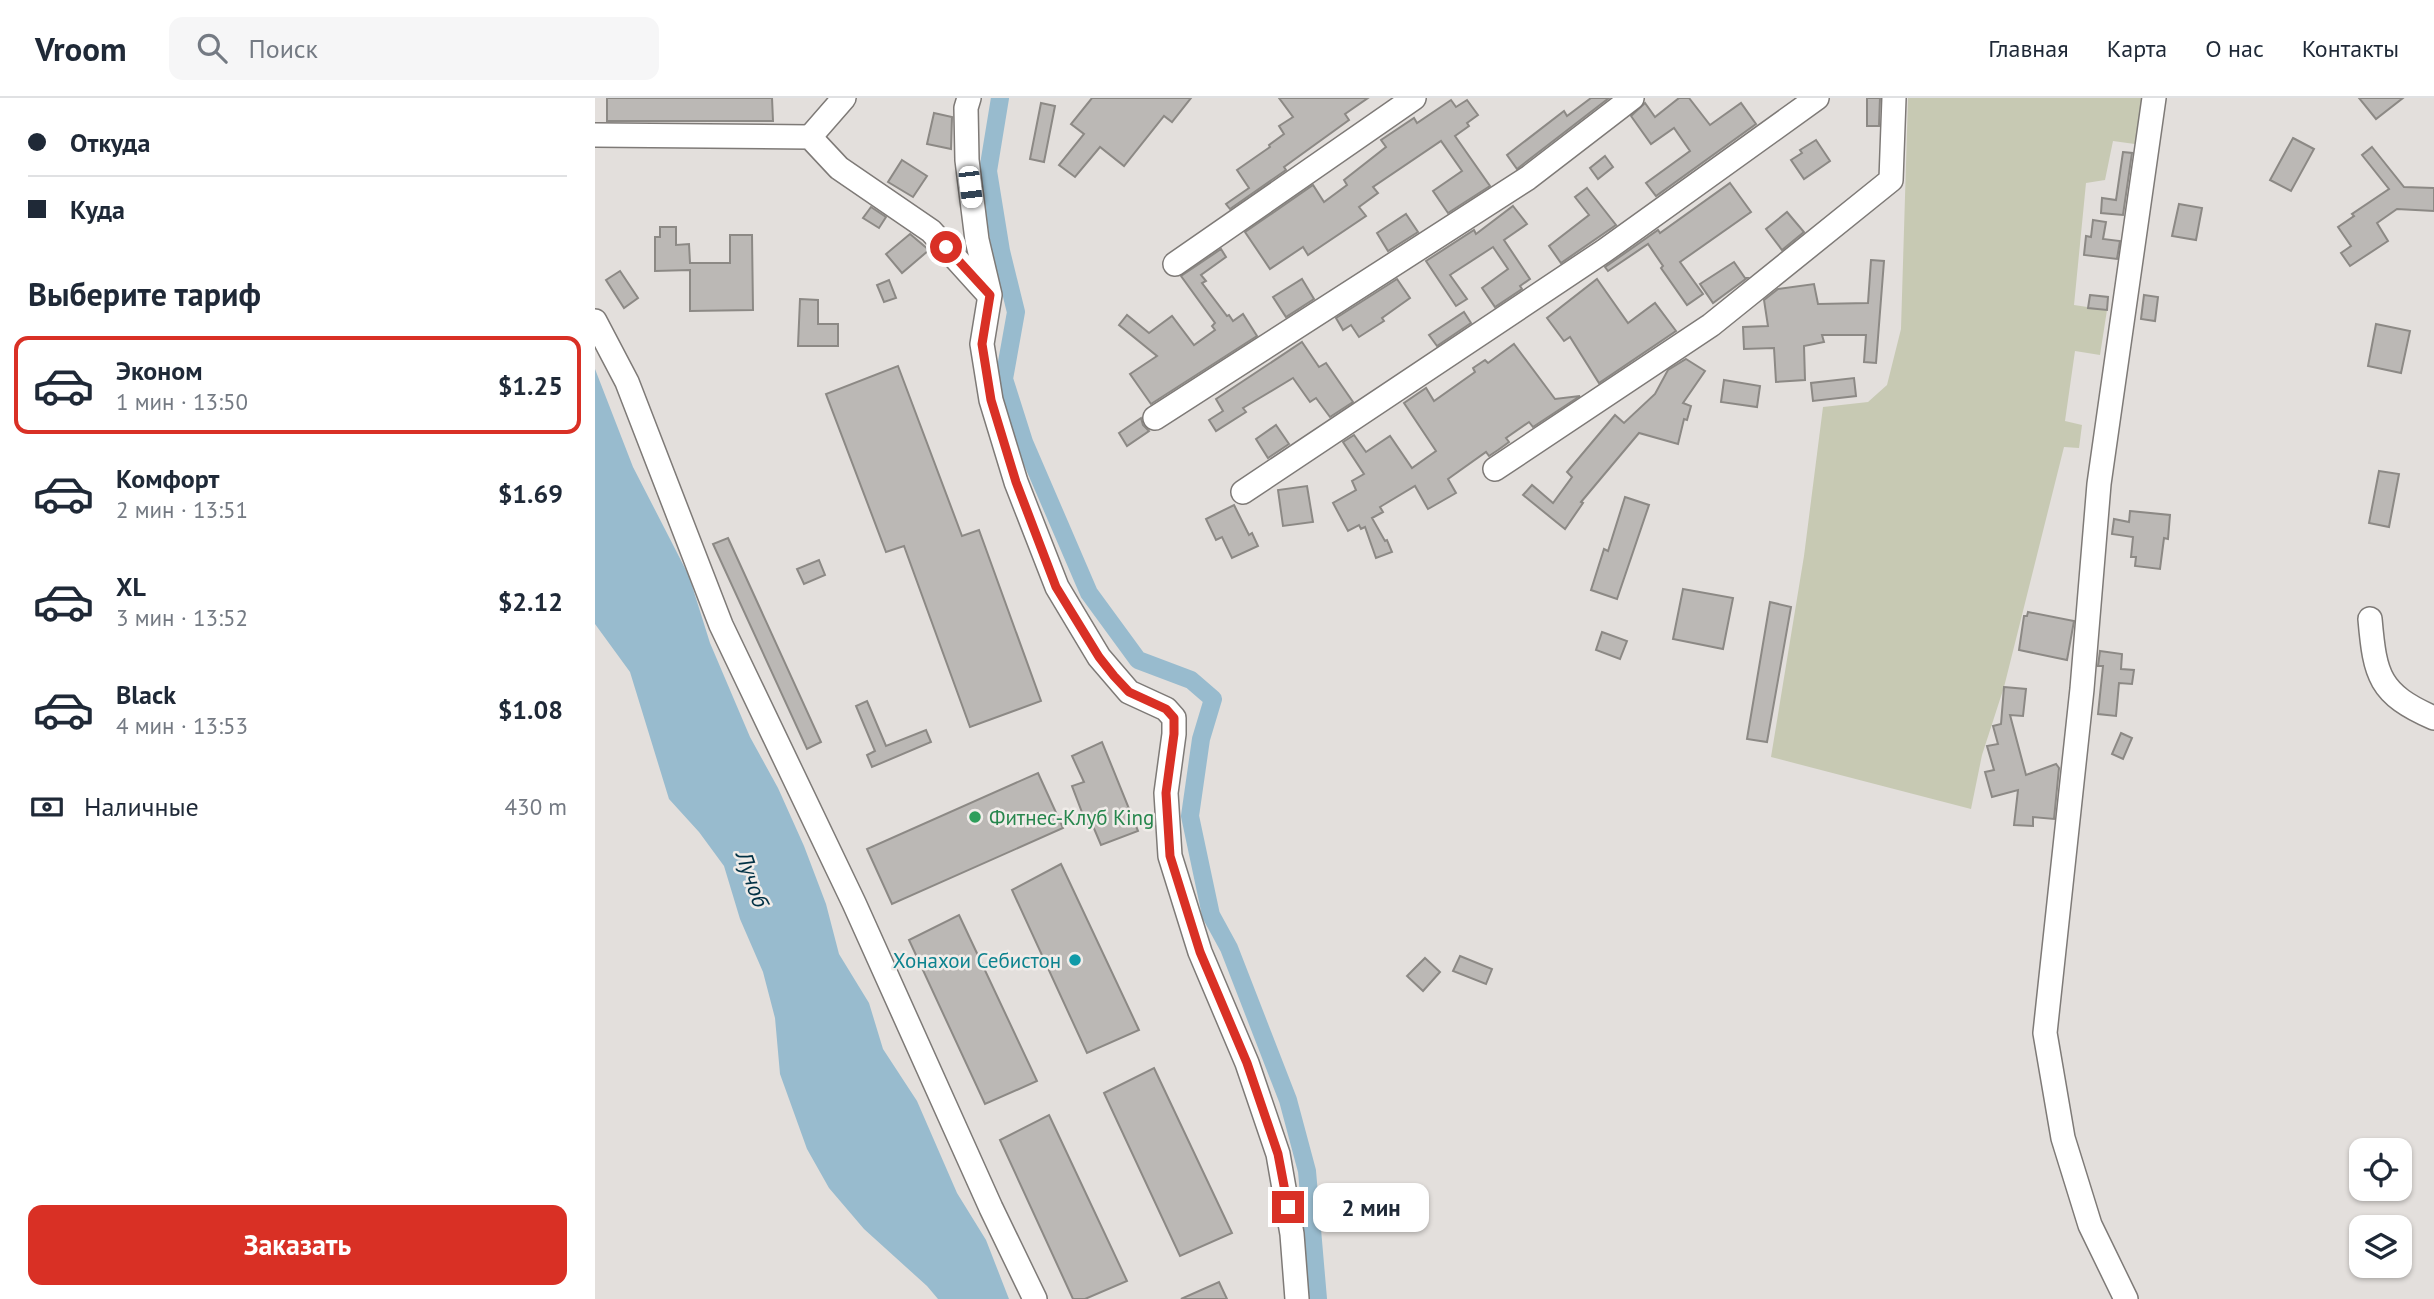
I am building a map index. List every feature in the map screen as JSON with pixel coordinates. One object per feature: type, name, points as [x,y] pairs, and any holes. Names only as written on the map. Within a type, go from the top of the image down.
[{"type":"street","points":[[810,137],[844,98]]},
{"type":"street","points":[[969,98],[966,108],[967,160],[977,240],[990,295],[982,344],[991,400],[1016,482],[1056,587],[1099,657],[1114,676],[1129,692],[1166,709],[1174,718],[1166,793],[1170,856],[1200,952],[1247,1063],[1278,1154],[1292,1234],[1297,1299]]},
{"type":"street","points":[[1175,264],[1414,98]]},
{"type":"street","points":[[1155,418],[1528,178],[1632,98]]},
{"type":"street","points":[[1243,492],[1604,251],[1817,98]]},
{"type":"street","points":[[1495,469],[1711,325],[1891,180],[1895,98]]},
{"type":"street","points":[[2126,1299],[2090,1225],[2063,1138],[2045,1033],[2082,689],[2099,484],[2154,98]]},
{"type":"street","points":[[595,135],[810,137],[839,168],[931,231],[990,295]]},
{"type":"street","points":[[595,321],[627,382],[721,625],[854,903],[1034,1299]]},
{"type":"street","points":[[2369,619],[2374,662],[2389,691],[2411,708],[2434,718]]},
{"type":"green space","points":[[1908,98],[2148,98],[2142,145],[2113,141],[2105,180],[2086,183],[2074,305],[2107,310],[2100,355],[2075,351],[2065,421],[2082,425],[2079,448],[2064,447],[2004,687],[1982,755],[1971,809],[1771,757],[1804,556],[1823,407],[1868,402],[1887,385],[1901,329]]},
{"type":"water","name":"Лучоб","points":[[595,369],[633,467],[689,576],[710,643],[750,737],[778,788],[804,846],[826,904],[839,954],[869,1003],[883,1049],[917,1101],[957,1193],[986,1240],[1009,1299],[938,1299],[864,1229],[829,1188],[807,1149],[780,1074],[775,1018],[763,972],[740,919],[724,866],[699,832],[669,799],[630,672],[595,624]]},
{"type":"building","points":[[607,98],[772,98],[773,121],[607,121]]},
{"type":"building","points":[[1092,98],[1191,98],[1172,122],[1164,116],[1124,166],[1100,147],[1075,177],[1059,165],[1084,134],[1071,124]]},
{"type":"building","points":[[1279,98],[1368,98],[1345,114],[1349,120],[1284,167],[1286,170],[1230,209],[1226,204],[1249,188],[1237,170],[1284,134],[1279,126],[1293,117]]},
{"type":"building","points":[[1591,98],[1609,98],[1517,169],[1507,155],[1564,111],[1567,116]]},
{"type":"building","points":[[1679,98],[1689,98],[1710,125],[1741,103],[1756,124],[1656,196],[1646,183],[1690,151],[1674,128],[1651,144],[1631,116],[1645,103],[1655,117]]},
{"type":"building","points":[[1867,98],[1880,98],[1879,126],[1867,126]]},
{"type":"building","points":[[2359,98],[2403,98],[2376,119]]},
{"type":"building","points":[[1451,100],[1456,107],[1467,100],[1478,115],[1455,136],[1490,186],[1448,213],[1433,191],[1462,171],[1441,141],[1373,187],[1378,193],[1359,207],[1366,216],[1308,255],[1303,247],[1270,269],[1245,232],[1313,185],[1324,202],[1347,185],[1344,180],[1386,147],[1381,140],[1414,118],[1417,123]]},
{"type":"building","points":[[1041,103],[1055,106],[1044,162],[1030,159]]},
{"type":"building","points":[[934,113],[952,117],[951,149],[927,144]]},
{"type":"building","points":[[2293,138],[2314,149],[2291,191],[2270,180]]},
{"type":"building","points":[[1816,140],[1830,161],[1804,179],[1791,160],[1802,153],[1800,150]]},
{"type":"building","points":[[2372,147],[2404,187],[2434,188],[2434,211],[2397,209],[2377,223],[2388,241],[2350,266],[2341,253],[2351,246],[2338,227],[2389,189],[2362,155]]},
{"type":"building","points":[[2123,152],[2132,153],[2123,215],[2101,213],[2102,198],[2116,200]]},
{"type":"building","points":[[1605,156],[1613,167],[1598,179],[1590,168]]},
{"type":"building","points":[[902,160],[927,176],[913,197],[888,182]]},
{"type":"building","points":[[1730,183],[1751,212],[1680,262],[1703,294],[1687,305],[1648,244],[1608,271],[1605,267],[1658,230],[1660,233]]},
{"type":"building","points":[[1587,188],[1616,225],[1561,263],[1549,246],[1589,215],[1575,197]]},
{"type":"building","points":[[2179,204],[2202,208],[2196,240],[2172,236]]},
{"type":"building","points":[[1513,206],[1527,224],[1504,240],[1530,279],[1520,286],[1522,289],[1495,307],[1482,288],[1508,269],[1493,247],[1450,275],[1467,299],[1456,306],[1426,261],[1474,230],[1476,234]]},
{"type":"building","points":[[871,207],[886,217],[879,228],[863,218]]},
{"type":"building","points":[[1787,212],[1804,232],[1782,250],[1766,229]]},
{"type":"building","points":[[1406,214],[1418,232],[1388,251],[1377,233]]},
{"type":"building","points":[[2093,220],[2106,222],[2103,239],[2120,241],[2117,259],[2084,255],[2086,236],[2091,237]]},
{"type":"building","points":[[660,227],[676,227],[676,245],[689,244],[690,263],[730,263],[730,235],[752,235],[753,310],[690,311],[690,270],[655,271],[655,237],[660,237]]},
{"type":"building","points":[[910,234],[929,250],[902,273],[886,254]]},
{"type":"building","points":[[1221,249],[1226,257],[1201,275],[1206,281],[1202,283],[1227,316],[1233,321],[1243,314],[1257,336],[1151,404],[1130,374],[1157,356],[1119,325],[1127,315],[1149,333],[1172,316],[1194,345],[1215,330],[1212,326],[1215,323],[1181,276]]},
{"type":"building","points":[[1871,260],[1884,261],[1876,363],[1864,362],[1866,335],[1822,335],[1824,342],[1804,346],[1805,380],[1776,382],[1774,348],[1744,349],[1743,327],[1768,326],[1764,300],[1778,289],[1814,284],[1818,304],[1868,303]]},
{"type":"building","points":[[1734,262],[1747,278],[1713,303],[1700,284]]},
{"type":"building","points":[[620,271],[638,298],[624,308],[606,280]]},
{"type":"building","points":[[1302,279],[1314,299],[1286,317],[1273,297]]},
{"type":"building","points":[[1397,279],[1410,298],[1382,318],[1384,321],[1359,337],[1351,325],[1343,330],[1336,318]]},
{"type":"building","points":[[1597,279],[1628,323],[1655,303],[1676,331],[1599,383],[1570,337],[1564,341],[1547,318]]},
{"type":"building","points":[[889,280],[896,298],[884,302],[877,285]]},
{"type":"building","points":[[2090,295],[2108,297],[2107,310],[2088,308]]},
{"type":"building","points":[[2144,295],[2158,297],[2155,321],[2141,319]]},
{"type":"building","points":[[800,299],[818,300],[818,324],[838,324],[838,346],[798,346]]},
{"type":"building","points":[[1464,312],[1471,323],[1437,346],[1429,335]]},
{"type":"building","points":[[2376,324],[2410,331],[2401,373],[2368,366]]},
{"type":"building","points":[[1302,342],[1319,367],[1326,363],[1353,402],[1330,417],[1316,398],[1310,402],[1293,378],[1243,408],[1246,412],[1216,431],[1209,420],[1223,411],[1216,399]]},
{"type":"building","points":[[1514,344],[1555,399],[1580,396],[1533,427],[1529,422],[1506,438],[1509,442],[1498,450],[1489,456],[1486,452],[1448,479],[1456,493],[1428,509],[1415,486],[1380,507],[1383,512],[1372,518],[1392,552],[1376,558],[1365,527],[1361,529],[1359,525],[1348,531],[1333,503],[1356,490],[1352,481],[1364,474],[1343,442],[1354,435],[1366,452],[1390,436],[1412,468],[1436,451],[1404,403],[1426,388],[1434,401],[1475,372],[1473,368],[1485,360],[1488,363]]},
{"type":"building","points":[[1686,359],[1705,371],[1683,403],[1691,406],[1687,420],[1684,419],[1678,444],[1639,433],[1581,502],[1583,503],[1565,529],[1523,495],[1532,485],[1553,503],[1572,477],[1567,472],[1615,415],[1624,423],[1655,394],[1668,370]]},
{"type":"building","points":[[898,366],[962,536],[979,530],[1041,701],[970,727],[904,546],[886,552],[826,394]]},
{"type":"building","points":[[1854,378],[1856,396],[1813,401],[1811,383]]},
{"type":"building","points":[[1724,380],[1760,386],[1757,407],[1721,402]]},
{"type":"building","points":[[1141,418],[1149,431],[1127,446],[1119,433]]},
{"type":"building","points":[[1276,425],[1289,444],[1268,458],[1256,439]]},
{"type":"building","points":[[2379,471],[2399,474],[2389,527],[2369,523]]},
{"type":"building","points":[[1307,486],[1313,522],[1283,526],[1278,490]]},
{"type":"building","points":[[1625,497],[1649,505],[1617,599],[1591,590],[1604,549],[1608,551]]},
{"type":"building","points":[[1234,505],[1249,535],[1252,533],[1258,546],[1232,558],[1222,537],[1216,540],[1206,519]]},
{"type":"building","points":[[2130,511],[2170,515],[2168,539],[2164,538],[2160,569],[2135,566],[2136,557],[2131,557],[2133,537],[2112,534],[2114,519],[2129,522]]},
{"type":"building","points":[[728,538],[821,742],[807,749],[713,544]]},
{"type":"building","points":[[819,560],[825,575],[804,584],[797,569]]},
{"type":"building","points":[[1683,589],[1733,598],[1723,649],[1673,639]]},
{"type":"building","points":[[1770,602],[1791,607],[1767,742],[1747,739]]},
{"type":"building","points":[[2028,612],[2074,621],[2067,660],[2019,650],[2024,616],[2027,616]]},
{"type":"building","points":[[1602,632],[1627,641],[1620,659],[1596,650]]},
{"type":"building","points":[[2100,651],[2122,654],[2121,669],[2134,670],[2132,684],[2119,683],[2116,716],[2098,714],[2103,666],[2098,666]]},
{"type":"building","points":[[2004,687],[2026,689],[2023,716],[2010,715],[2026,775],[2056,764],[2059,768],[2054,819],[2033,817],[2033,826],[2014,825],[2018,790],[1992,797],[1985,772],[1994,770],[1987,746],[1998,744],[1993,726],[2001,724]]},
{"type":"building","points":[[867,701],[886,746],[926,730],[931,742],[872,767],[867,755],[875,751],[856,706]]},
{"type":"building","points":[[2121,733],[2132,738],[2123,759],[2112,754]]},
{"type":"building","points":[[1102,742],[1138,831],[1101,845],[1093,826],[1088,828],[1072,786],[1084,782],[1072,756]]},
{"type":"building","points":[[1038,773],[1063,828],[892,904],[867,849]]},
{"type":"building","name":"Хонахои Себистон","points":[[1061,864],[1139,1030],[1087,1053],[1012,890]]},
{"type":"building","points":[[959,915],[1037,1081],[985,1104],[909,940]]},
{"type":"building","points":[[1460,956],[1492,969],[1486,984],[1453,971]]},
{"type":"building","points":[[1425,958],[1440,972],[1423,991],[1407,976]]},
{"type":"building","points":[[1154,1068],[1232,1233],[1180,1256],[1104,1093]]},
{"type":"building","points":[[1049,1115],[1127,1281],[1085,1299],[1073,1299],[1000,1140]]},
{"type":"building","points":[[1219,1282],[1227,1299],[1181,1299]]},
{"type":"waterway","points":[[1000,98],[988,171],[1001,251],[1016,312],[1004,379],[1024,442],[1089,593],[1138,660],[1191,680],[1213,699],[1201,739],[1190,816],[1211,915],[1229,948],[1288,1100],[1307,1171],[1318,1299]]},
{"type":"place","name":"Фитнес-Клуб King","points":[[975,817]]},
{"type":"place","name":"Хонахои Себистон","points":[[1075,960]]},
{"type":"route","points":[[946,247],[990,295],[982,344],[991,400],[1016,482],[1056,587],[1099,657],[1114,676],[1129,692],[1166,709],[1174,718],[1166,793],[1170,856],[1200,952],[1247,1063],[1278,1154],[1288,1207]]}]
